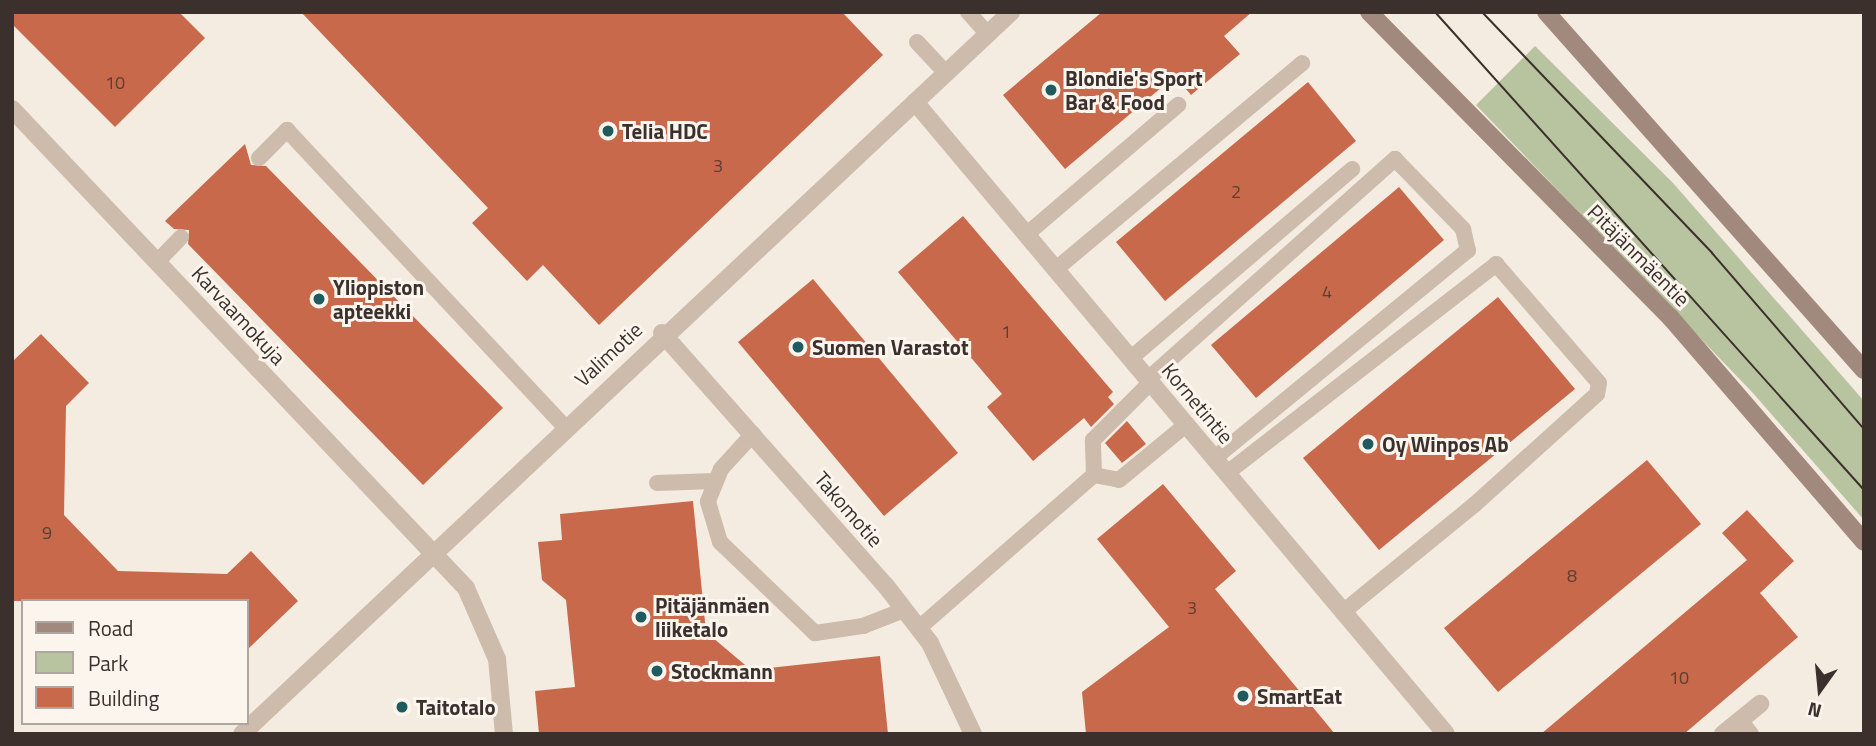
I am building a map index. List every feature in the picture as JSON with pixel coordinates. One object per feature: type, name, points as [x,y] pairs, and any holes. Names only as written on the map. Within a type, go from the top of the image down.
[{"type":"main road","name":"Pitäjänmäentie","points":[[1369,12],[1670,317],[1864,542]]},
{"type":"main road","points":[[1546,12],[1864,370]]},
{"type":"street","name":"Valimotie","points":[[242,734],[662,333],[1011,12]]},
{"type":"street","name":"Kornetintie","points":[[915,102],[1446,734]]},
{"type":"street","name":"Karvaamokuja","points":[[12,109],[432,552],[483,618],[497,659],[504,734]]},
{"type":"street","name":"Takomotie","points":[[662,333],[919,628],[958,694],[973,734]]},
{"type":"street","points":[[1723,734],[1745,727],[1760,704]]},
{"type":"lane","points":[[968,12],[988,34]]},
{"type":"lane","points":[[917,42],[946,73]]},
{"type":"lane","points":[[1056,269],[1302,63]]},
{"type":"lane","points":[[1027,234],[1178,105]]},
{"type":"lane","points":[[259,158],[287,130],[564,426]]},
{"type":"lane","points":[[1094,475],[1093,440],[1149,380],[1395,159],[1463,229],[1468,250],[1215,458]]},
{"type":"lane","points":[[1131,358],[1352,169]]},
{"type":"lane","points":[[158,261],[181,237]]},
{"type":"lane","points":[[1227,472],[1496,264],[1599,383],[1597,394],[1484,496],[1344,611]]},
{"type":"lane","points":[[1094,475],[1119,480],[1187,424]]},
{"type":"lane","points":[[752,434],[715,481],[708,502],[720,542],[815,633],[863,626],[904,610]]},
{"type":"lane","points":[[919,628],[1094,475]]},
{"type":"lane","points":[[657,483],[715,481]]},
{"type":"green space","points":[[1535,46],[1673,183],[1864,401],[1864,520],[1752,392],[1476,105]]},
{"type":"building","points":[[12,12],[179,12],[205,38],[115,127],[12,24]]},
{"type":"building","name":"Telia HDC","points":[[301,12],[842,12],[883,55],[599,325],[543,265],[527,281],[472,223],[488,208]]},
{"type":"building","points":[[1102,12],[1252,12],[1224,36],[1240,54],[1191,95],[1175,76],[1065,169],[1003,95]]},
{"type":"building","points":[[1308,82],[1356,141],[1165,301],[1116,242]]},
{"type":"building","name":"Yliopiston apteekki","points":[[245,144],[251,165],[266,166],[503,408],[423,485],[188,244],[189,230],[174,229],[165,221]]},
{"type":"building","points":[[1399,187],[1444,240],[1256,398],[1211,345]]},
{"type":"building","points":[[963,216],[1113,392],[1108,397],[1114,404],[1091,427],[1084,418],[1033,461],[987,407],[1002,394],[898,272]]},
{"type":"building","points":[[813,279],[958,453],[884,516],[738,342]]},
{"type":"building","points":[[1498,297],[1575,389],[1379,550],[1303,458]]},
{"type":"building","points":[[41,334],[89,383],[66,406],[64,515],[118,571],[227,574],[251,551],[298,601],[248,649],[248,599],[12,601],[12,362]]},
{"type":"building","points":[[1127,421],[1146,444],[1122,463],[1105,443]]},
{"type":"building","points":[[1647,460],[1701,524],[1498,692],[1444,628]]},
{"type":"building","points":[[1163,484],[1236,571],[1215,589],[1335,734],[1086,734],[1082,692],[1169,627],[1097,539]]},
{"type":"building","name":"Pitäjänmäen liiketalo","points":[[693,501],[706,632],[751,670],[880,656],[888,734],[539,734],[535,691],[575,687],[566,600],[542,580],[538,542],[562,540],[560,514]]},
{"type":"building","points":[[1747,510],[1794,561],[1760,593],[1798,637],[1684,734],[1541,734],[1747,560],[1722,533]]},
{"type":"tram line","points":[[1435,12],[1864,490]]},
{"type":"tram line","points":[[1482,12],[1712,253],[1864,429]]},
{"type":"place","name":"Blondie's Sport Bar & Food","points":[[1051,90]]},
{"type":"place","name":"Telia HDC","points":[[608,131]]},
{"type":"place","name":"Yliopiston apteekki","points":[[319,299]]},
{"type":"place","name":"Suomen Varastot","points":[[798,347]]},
{"type":"place","name":"Oy Winpos Ab","points":[[1368,444]]},
{"type":"place","name":"Pitäjänmäen liiketalo","points":[[641,617]]},
{"type":"place","name":"Stockmann","points":[[657,671]]},
{"type":"place","name":"SmartEat","points":[[1243,696]]},
{"type":"place","name":"Taitotalo","points":[[402,707]]}]
